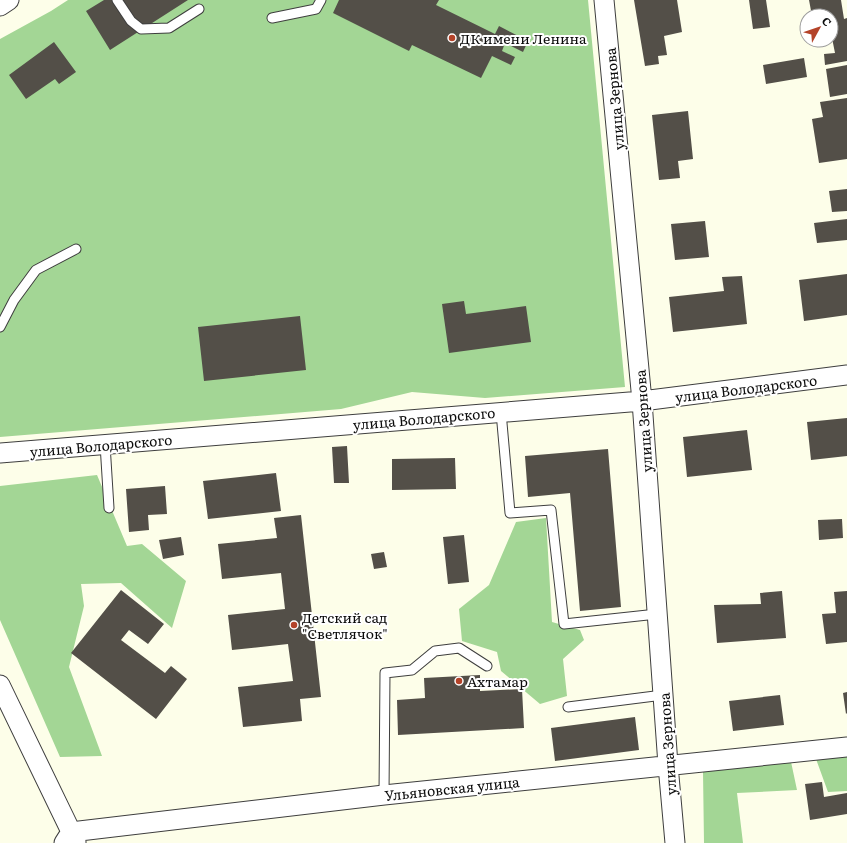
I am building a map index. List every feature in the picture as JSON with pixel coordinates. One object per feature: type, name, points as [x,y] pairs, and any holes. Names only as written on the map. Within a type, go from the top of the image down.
[{"type":"street","points":[[0,6],[9,0]]},
{"type":"street","name":"улица Зернова","points":[[604,0],[642,401],[675,843]]},
{"type":"street","name":"улица Володарского","points":[[0,453],[642,401],[847,376]]},
{"type":"street","points":[[0,685],[70,839]]},
{"type":"street","name":"Ульяновская улица","points":[[70,839],[384,795],[847,747]]},
{"type":"lane","points":[[117,0],[131,21],[141,29],[169,28],[199,8]]},
{"type":"lane","points":[[272,18],[316,9],[320,0]]},
{"type":"lane","points":[[0,327],[14,300],[36,270],[76,249]]},
{"type":"lane","points":[[501,412],[510,514],[551,510],[564,624],[657,614]]},
{"type":"lane","points":[[105,444],[109,508]]},
{"type":"lane","points":[[384,795],[385,674],[412,670],[435,651],[460,648],[487,666]]},
{"type":"lane","points":[[568,707],[663,695]]},
{"type":"green space","points":[[68,0],[588,0],[625,387],[485,398],[412,392],[341,409],[0,437],[0,39]]},
{"type":"green space","points":[[97,475],[127,546],[142,544],[186,581],[172,628],[121,583],[81,584],[84,606],[69,667],[102,756],[60,757],[0,620],[0,486]]},
{"type":"green space","points":[[546,518],[552,622],[580,630],[584,640],[563,659],[567,696],[540,704],[501,671],[497,652],[462,641],[459,609],[489,585],[516,522]]},
{"type":"green space","points":[[847,755],[847,791],[828,792],[816,759]]},
{"type":"green space","points":[[790,757],[797,790],[737,793],[743,843],[704,843],[703,772]]},
{"type":"building","points":[[104,0],[188,0],[110,50],[86,11]]},
{"type":"building","name":"ДК имени Ленина","points":[[339,0],[439,0],[436,5],[495,34],[499,26],[528,41],[523,52],[505,43],[502,51],[515,57],[511,65],[492,56],[481,78],[412,45],[409,51],[333,13]]},
{"type":"building","points":[[634,0],[677,0],[682,32],[664,36],[667,55],[658,56],[659,64],[645,66]]},
{"type":"building","points":[[749,0],[766,0],[770,27],[753,29]]},
{"type":"building","points":[[809,0],[841,0],[844,19],[847,18],[847,61],[825,65],[824,54],[835,53],[834,48],[839,48],[839,8],[810,8]]},
{"type":"building","points":[[54,42],[76,72],[59,84],[55,79],[26,99],[9,75]]},
{"type":"building","points":[[804,58],[807,77],[766,84],[763,65]]},
{"type":"building","points":[[847,65],[847,94],[830,97],[826,69]]},
{"type":"building","points":[[847,98],[847,159],[819,163],[812,119],[823,117],[820,102]]},
{"type":"building","points":[[688,111],[693,159],[678,161],[680,178],[659,180],[652,115]]},
{"type":"building","points":[[847,189],[847,211],[832,212],[829,191]]},
{"type":"building","points":[[847,219],[847,240],[817,243],[814,223]]},
{"type":"building","points":[[705,221],[709,257],[675,260],[671,224]]},
{"type":"building","points":[[847,274],[847,315],[804,321],[799,280]]},
{"type":"building","points":[[742,276],[747,324],[673,332],[669,297],[724,291],[722,277]]},
{"type":"building","points":[[464,301],[466,314],[526,306],[531,342],[449,353],[442,304]]},
{"type":"building","points":[[300,316],[306,370],[204,381],[198,327]]},
{"type":"building","points":[[847,418],[847,456],[811,460],[807,422]]},
{"type":"building","points":[[747,430],[752,470],[687,477],[683,437]]},
{"type":"building","points":[[347,446],[349,483],[334,483],[332,447]]},
{"type":"building","points":[[608,449],[621,607],[580,611],[570,493],[528,497],[525,456]]},
{"type":"building","points":[[455,458],[456,489],[392,490],[392,459]]},
{"type":"building","points":[[276,473],[281,511],[208,519],[203,481]]},
{"type":"building","points":[[165,486],[167,514],[148,515],[149,530],[129,532],[126,489]]},
{"type":"building","points":[[301,515],[321,697],[300,699],[302,721],[243,727],[238,687],[293,681],[288,644],[232,650],[228,615],[285,609],[281,573],[222,579],[218,544],[277,538],[274,518]]},
{"type":"building","points":[[842,519],[843,538],[819,540],[818,520]]},
{"type":"building","points":[[464,535],[469,582],[448,584],[443,537]]},
{"type":"building","points":[[181,537],[184,555],[163,559],[159,540]]},
{"type":"building","points":[[384,552],[387,567],[374,569],[371,554]]},
{"type":"building","points":[[121,590],[164,624],[148,644],[129,630],[121,640],[165,673],[171,666],[187,679],[156,719],[71,653]]},
{"type":"building","points":[[782,591],[786,638],[717,643],[714,605],[761,604],[760,593]]},
{"type":"building","points":[[847,591],[847,642],[826,644],[822,614],[836,613],[834,592]]},
{"type":"building","points":[[480,675],[480,691],[522,689],[524,728],[398,735],[397,700],[425,698],[424,678]]},
{"type":"building","points":[[847,692],[847,713],[846,714],[843,693]]},
{"type":"building","points":[[780,695],[784,725],[733,731],[729,701]]},
{"type":"building","points":[[635,717],[639,750],[555,761],[551,728]]},
{"type":"building","points":[[822,782],[824,797],[847,793],[847,814],[810,820],[805,784]]},
{"type":"place","name":"ДК имени Ленина","points":[[452,38]]},
{"type":"place","name":"Детский сад \"Светлячок\"","points":[[294,625]]},
{"type":"place","name":"Ахтамар","points":[[459,681]]}]
